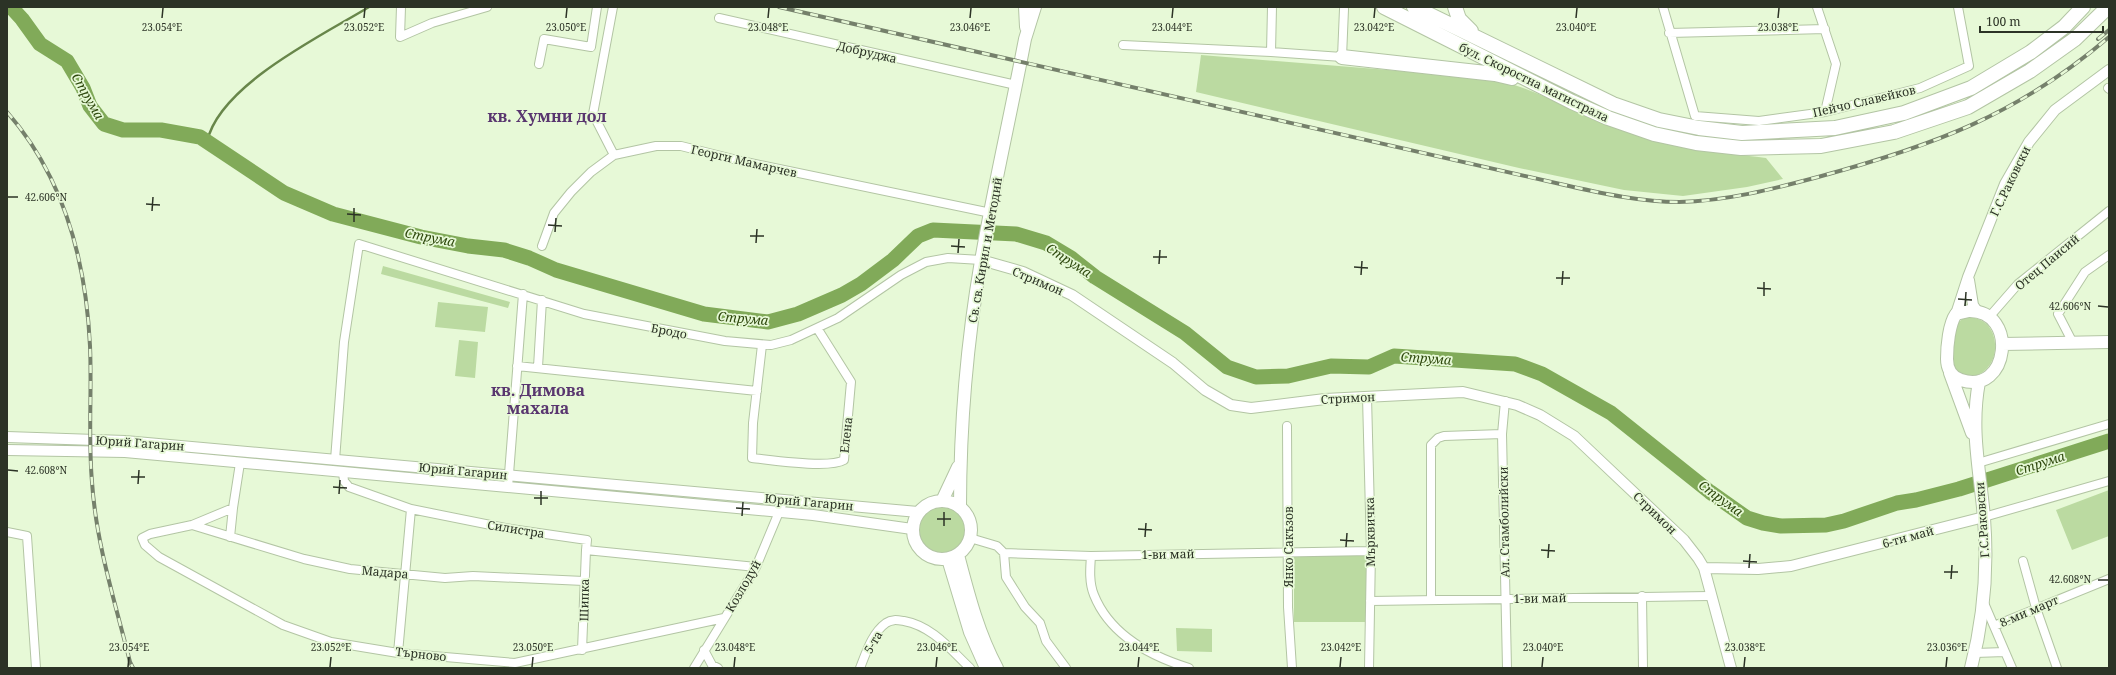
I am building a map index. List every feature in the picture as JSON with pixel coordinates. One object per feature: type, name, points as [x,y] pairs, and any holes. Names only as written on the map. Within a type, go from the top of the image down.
[{"type":"highway","name":"бул. Скоростна магистрала","points":[[1384,7],[1534,83],[1608,118],[1654,134],[1689,142],[1741,148],[1821,146],[1894,132],[1968,107],[2030,71],[2075,39],[2108,7]]},
{"type":"highway","name":"бул. Скоростна магистрала","points":[[1414,7],[1613,104],[1659,120],[1699,128],[1742,133],[1835,128],[1904,114],[1971,88],[2031,52],[2064,27],[2083,7]]},
{"type":"highway","points":[[1455,7],[1459,19],[1466,27],[1497,48]]},
{"type":"highway","points":[[1342,58],[1495,74],[1534,83]]},
{"type":"main road","name":"Св. св. Кирил и Методий","points":[[960,507],[960,463],[972,325],[982,256],[1025,39],[1033,8]]},
{"type":"main road","points":[[1977,311],[1990,316],[1998,328],[2002,344],[2001,356],[1997,367],[1988,378],[1979,382],[1968,382],[1957,379],[1949,370],[1947,356],[1952,321],[1956,314],[1977,311]]},
{"type":"main road","points":[[2002,344],[2109,342]]},
{"type":"main road","name":"Г.С.Раковски","points":[[1949,370],[1974,438]]},
{"type":"main road","name":"Г.С.Раковски","points":[[1971,668],[1984,602],[1985,566],[1983,512],[1974,438],[1975,407],[1979,382]]},
{"type":"main road","name":"Св. св. Кирил и Методий","points":[[942,501],[960,463]]},
{"type":"main road","points":[[942,501],[955,504],[960,507],[967,514],[971,523],[970,538],[966,548],[953,557],[937,559],[923,553],[914,539],[912,529],[918,512],[931,503],[942,501]]},
{"type":"main road","points":[[953,557],[974,613],[988,666]]},
{"type":"street","points":[[401,7],[400,37],[432,23],[487,7]]},
{"type":"street","points":[[539,64],[544,39],[590,47],[597,7]]},
{"type":"street","points":[[613,7],[593,114],[614,154]]},
{"type":"street","points":[[1271,52],[1272,7]]},
{"type":"street","points":[[1663,7],[1669,33],[1825,29]]},
{"type":"street","points":[[1817,7],[1836,64],[1825,112]]},
{"type":"street","name":"Пейчо Славейков","points":[[1669,33],[1695,116],[1760,121],[1825,112],[1920,88],[1969,66],[1958,7]]},
{"type":"street","points":[[1123,45],[1271,52],[1342,58],[1344,9]]},
{"type":"street","name":"Добруджа","points":[[719,18],[1016,85]]},
{"type":"street","name":"Г.С.Раковски","points":[[1956,314],[1968,277],[2005,184],[2029,142],[2055,110],[2109,70]]},
{"type":"street","name":"Георги Мамарчев","points":[[542,246],[554,214],[571,192],[591,172],[614,154],[656,146],[681,146],[740,161],[990,218]]},
{"type":"street","name":"Отец Паисий","points":[[1990,316],[2018,284],[2109,211]]},
{"type":"street","name":"Бродо","points":[[335,460],[344,342],[359,244],[584,314],[725,341],[762,345],[771,345],[791,340],[838,318],[895,279],[926,262],[948,258],[968,258]]},
{"type":"street","points":[[2073,343],[2058,314],[2085,272],[2109,255]]},
{"type":"street","name":"Стримон","points":[[968,258],[982,256],[1023,272],[1072,295],[1173,363],[1205,390],[1231,405],[1251,408],[1325,399],[1463,392],[1505,401],[1540,415],[1574,436],[1684,540],[1704,568]]},
{"type":"street","points":[[1968,277],[1971,296],[1977,311]]},
{"type":"street","points":[[508,487],[523,294]]},
{"type":"street","points":[[538,367],[542,300]]},
{"type":"street","name":"Елена","points":[[757,391],[752,458],[825,464],[839,463],[844,460],[852,382],[817,328]]},
{"type":"street","points":[[517,366],[757,391],[762,345]]},
{"type":"street","name":"Мърквичка","points":[[1367,397],[1371,550],[1369,668]]},
{"type":"street","name":"Ал. Стамболийски","points":[[1505,401],[1502,434],[1507,668]]},
{"type":"street","points":[[1978,468],[2109,424]]},
{"type":"street","name":"Янко Сакъзов","points":[[1287,426],[1289,551],[1288,607],[1292,668]]},
{"type":"street","points":[[1431,600],[1431,445],[1438,438],[1444,436],[1502,434]]},
{"type":"street","name":"Юрий Гагарин","points":[[7,437],[125,441],[918,512]]},
{"type":"street","name":"Юрий Гагарин","points":[[7,450],[125,452],[240,462],[778,512],[912,529]]},
{"type":"street","points":[[230,537],[240,462]]},
{"type":"street","points":[[343,472],[344,481],[349,487],[411,509],[398,653]]},
{"type":"street","name":"6-ти май","points":[[1704,568],[1764,569],[1791,566],[1983,512],[2109,481]]},
{"type":"street","name":"Козлодуй","points":[[694,668],[756,568],[784,500]]},
{"type":"street","points":[[192,524],[233,508]]},
{"type":"street","name":"Силистра","points":[[411,509],[511,529],[587,540],[586,550]]},
{"type":"street","name":"Мадара","points":[[192,524],[304,559],[350,569],[405,573],[445,578],[474,576],[584,580]]},
{"type":"street","name":"Търново","points":[[192,524],[150,534],[142,538],[145,545],[159,557],[283,625],[331,642],[398,653],[516,665],[724,618]]},
{"type":"street","points":[[7,532],[27,536],[36,668]]},
{"type":"street","name":"1-ви май","points":[[970,538],[997,546],[1004,553],[1090,556],[1371,550]]},
{"type":"street","points":[[586,550],[756,568]]},
{"type":"street","name":"Шипка","points":[[582,650],[585,611],[584,580],[586,550]]},
{"type":"street","points":[[1004,553],[1006,577],[1025,607],[1040,623],[1046,641],[1066,668]]},
{"type":"street","points":[[1090,556],[1090,580],[1093,595],[1113,624],[1126,637],[1153,655],[1189,668]]},
{"type":"street","points":[[2023,561],[2036,608],[2057,668]]},
{"type":"street","points":[[1704,568],[1710,596],[1731,668]]},
{"type":"street","name":"8-ми март","points":[[1994,626],[2109,579]]},
{"type":"street","points":[[1642,596],[1644,668]]},
{"type":"street","name":"1-ви май","points":[[1370,600],[1710,596]]},
{"type":"street","name":"Г.С.Раковски","points":[[1984,602],[2012,668]]},
{"type":"street","name":"5-та","points":[[860,668],[866,652],[881,627],[896,619],[917,623],[929,629],[970,668]]},
{"type":"street","points":[[704,650],[712,665],[718,668]]},
{"type":"street","points":[[1975,653],[2005,652]]},
{"type":"green space","points":[[1201,55],[1489,78],[1520,87],[1633,134],[1671,144],[1709,151],[1766,158],[1783,179],[1747,187],[1683,196],[1624,190],[1519,168],[1196,92]]},
{"type":"green space","points":[[383,266],[510,302],[508,308],[381,274]]},
{"type":"green space","points":[[438,302],[488,307],[485,332],[435,327]]},
{"type":"green space","points":[[1969,317],[1987,324],[1993,334],[1995,351],[1990,364],[1981,373],[1971,377],[1961,375],[1953,365],[1952,348],[1958,323],[1963,318]]},
{"type":"green space","points":[[459,340],[478,342],[475,378],[455,376]]},
{"type":"green space","points":[[2109,490],[2109,536],[2072,550],[2056,510]]},
{"type":"green space","points":[[943,506],[952,508],[960,513],[965,521],[967,530],[965,539],[960,547],[952,552],[943,554],[934,552],[926,547],[921,539],[919,530],[921,521],[926,513],[934,508]]},
{"type":"green space","points":[[1294,555],[1367,555],[1367,622],[1294,622]]},
{"type":"green space","points":[[1176,628],[1212,629],[1212,652],[1177,651]]},
{"type":"waterway","name":"Струма","points":[[11,7],[22,19],[40,44],[67,61],[83,88],[90,106],[104,124],[123,130],[161,130],[200,137],[284,193],[333,214],[421,237],[468,246],[504,250],[529,258],[556,270],[704,314],[768,322],[798,314],[842,295],[861,284],[893,260],[918,236],[933,230],[1016,234],[1046,243],[1071,258],[1095,277],[1185,333],[1227,367],[1256,377],[1288,376],[1331,366],[1369,367],[1394,356],[1515,364],[1542,374],[1611,413],[1710,492],[1747,518],[1763,523],[1781,526],[1826,525],[1844,521],[1897,503],[1916,500],[1959,489],[2109,441]]},
{"type":"waterway","points":[[207,142],[216,121],[231,101],[251,82],[301,47],[369,7]]},
{"type":"railway","points":[[779,7],[1610,195],[1665,202],[1697,201],[1750,194],[1860,165],[1936,140],[1972,125],[2041,87],[2075,64],[2109,37]]},
{"type":"railway","points":[[2098,39],[2109,30]]},
{"type":"railway","points":[[7,112],[27,137],[43,164],[57,192],[77,252],[88,314],[91,380],[90,448],[94,505],[107,572],[130,662],[133,668]]},
{"type":"district","name":"кв. Хумни дол","points":[[547,116]]},
{"type":"district","name":"кв. Димова махала","points":[[538,399]]}]
